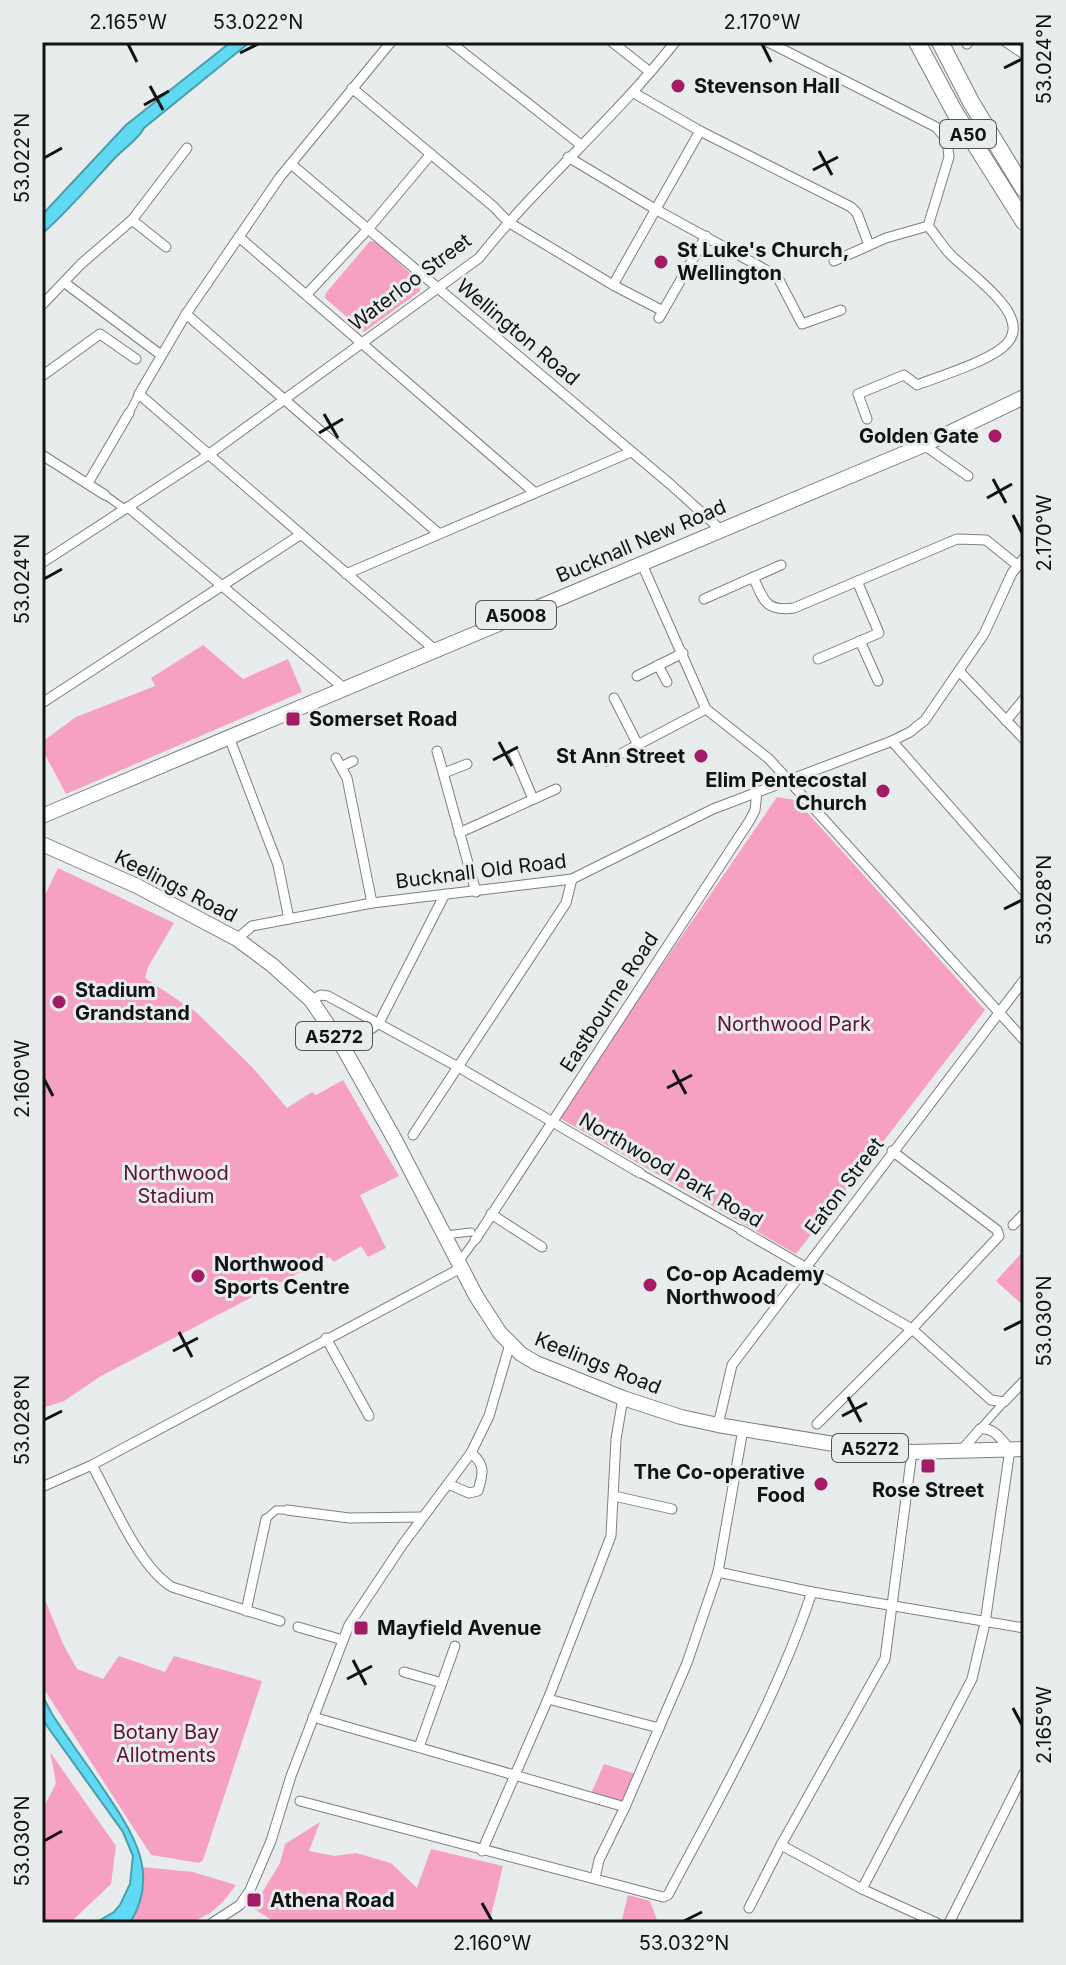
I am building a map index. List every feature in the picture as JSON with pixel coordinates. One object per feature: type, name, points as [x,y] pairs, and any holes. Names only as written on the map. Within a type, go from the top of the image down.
[{"type":"highway","name":"A50","points":[[917,42],[954,111],[1024,222]]},
{"type":"highway","name":"A50","points":[[940,42],[971,102],[1024,189]]},
{"type":"main road","name":"Bucknall New Road","points":[[42,816],[924,445],[1024,399]]},
{"type":"main road","name":"Keelings Road","points":[[42,844],[137,886],[237,939],[311,1000],[344,1049],[402,1152],[476,1296],[500,1333],[536,1363],[623,1398],[681,1417],[718,1425],[852,1447],[912,1452],[1017,1449]]},
{"type":"street","points":[[88,483],[186,314],[291,164],[391,42]]},
{"type":"street","points":[[450,42],[581,145]]},
{"type":"street","points":[[612,42],[650,72]]},
{"type":"street","name":"Waterloo Street","points":[[42,563],[208,455],[282,398],[479,258],[568,157],[634,93],[675,42]]},
{"type":"street","points":[[768,42],[936,127],[947,140],[949,157],[928,226]]},
{"type":"street","points":[[1006,42],[1024,54]]},
{"type":"street","points":[[352,88],[508,222],[661,315],[706,236]]},
{"type":"street","points":[[634,93],[700,131],[851,207],[857,213],[869,245]]},
{"type":"street","points":[[613,285],[700,131]]},
{"type":"street","points":[[42,305],[81,264],[132,220],[187,148]]},
{"type":"street","points":[[307,294],[369,228],[431,154]]},
{"type":"street","points":[[568,157],[777,276],[802,324],[841,310]]},
{"type":"street","name":"Wellington Road","points":[[291,164],[720,529]]},
{"type":"street","points":[[132,220],[166,247]]},
{"type":"street","points":[[834,261],[869,245],[928,226]]},
{"type":"street","points":[[867,419],[858,394],[904,375],[917,385],[995,353],[1009,342],[1012,333],[1013,318],[1005,305],[948,252],[928,226]]},
{"type":"street","points":[[239,237],[535,493]]},
{"type":"street","points":[[65,283],[161,355]]},
{"type":"street","points":[[186,314],[438,533]]},
{"type":"street","points":[[42,376],[100,334],[136,359]]},
{"type":"street","points":[[140,396],[435,650]]},
{"type":"street","points":[[924,445],[968,476]]},
{"type":"street","points":[[346,574],[631,452]]},
{"type":"street","points":[[42,455],[126,508],[345,689]]},
{"type":"street","points":[[42,703],[300,535]]},
{"type":"street","points":[[753,577],[766,603],[782,610],[794,608],[957,539],[986,540],[1021,561]]},
{"type":"street","name":"Bucknall Old Road","points":[[237,939],[252,926],[372,903],[572,879],[713,809],[892,741],[925,720],[984,634],[1007,583],[1021,561]]},
{"type":"street","points":[[641,562],[706,709],[769,759],[1024,1040]]},
{"type":"street","points":[[704,599],[781,565]]},
{"type":"street","points":[[818,659],[879,633],[857,581]]},
{"type":"street","points":[[860,641],[878,681]]},
{"type":"street","points":[[637,676],[683,653]]},
{"type":"street","points":[[658,665],[667,682]]},
{"type":"street","points":[[959,671],[1024,739]]},
{"type":"street","points":[[614,698],[638,745]]},
{"type":"street","points":[[1006,721],[1024,699]]},
{"type":"street","points":[[607,761],[706,709]]},
{"type":"street","points":[[229,737],[278,865],[289,919]]},
{"type":"street","points":[[892,741],[1024,891]]},
{"type":"street","points":[[437,751],[476,892]]},
{"type":"street","points":[[514,754],[533,799]]},
{"type":"street","points":[[353,761],[338,762],[347,778],[372,903]]},
{"type":"street","points":[[444,773],[467,764]]},
{"type":"street","points":[[459,833],[556,789]]},
{"type":"street","name":"Eastbourne Road","points":[[460,1265],[473,1236],[483,1227],[750,820],[755,810],[757,792]]},
{"type":"street","points":[[402,1152],[566,903],[572,879]]},
{"type":"street","points":[[344,1049],[379,1023],[445,894]]},
{"type":"street","name":"Eaton Street","points":[[718,1425],[732,1365],[1024,980]]},
{"type":"street","name":"Northwood Park Road","points":[[311,1000],[321,995],[328,996],[379,1023],[912,1329],[991,1400],[1001,1403]]},
{"type":"street","points":[[892,1151],[997,1230],[998,1238]]},
{"type":"street","points":[[491,1214],[542,1247]]},
{"type":"street","points":[[804,1439],[1024,1214]]},
{"type":"street","points":[[445,1235],[473,1236]]},
{"type":"street","points":[[42,1487],[92,1465],[460,1265]]},
{"type":"street","points":[[326,1338],[369,1416]]},
{"type":"street","points":[[212,1923],[240,1905],[250,1890],[271,1841],[284,1796],[343,1640],[359,1607],[471,1453],[489,1416],[510,1344]]},
{"type":"street","points":[[961,1451],[1024,1381]]},
{"type":"street","points":[[482,1851],[548,1699],[611,1536],[616,1439],[623,1398]]},
{"type":"street","points":[[827,1414],[837,1423]]},
{"type":"street","points":[[595,1878],[599,1860],[687,1663],[718,1572],[743,1429]]},
{"type":"street","points":[[862,1889],[972,1679],[1017,1449],[992,1429],[980,1429]]},
{"type":"street","points":[[749,1908],[885,1659],[912,1452]]},
{"type":"street","points":[[448,1484],[469,1493],[478,1491],[482,1465],[481,1460],[471,1453]]},
{"type":"street","points":[[92,1465],[143,1557],[161,1581],[343,1640]]},
{"type":"street","points":[[614,1496],[672,1509]]},
{"type":"street","points":[[246,1611],[266,1519],[276,1510],[349,1518],[423,1517]]},
{"type":"street","points":[[718,1572],[812,1592],[1024,1628]]},
{"type":"street","points":[[284,1796],[663,1897],[668,1895],[762,1719],[812,1592]]},
{"type":"street","points":[[419,1747],[455,1646]]},
{"type":"street","points":[[404,1672],[442,1683]]},
{"type":"street","points":[[548,1699],[659,1728]]},
{"type":"street","points":[[313,1717],[625,1807]]},
{"type":"street","points":[[949,1923],[1024,1773]]},
{"type":"street","points":[[781,1845],[862,1889],[937,1923]]},
{"type":"green space","points":[[370,241],[376,242],[421,283],[420,291],[364,332],[325,298]]},
{"type":"green space","points":[[203,645],[243,679],[288,659],[302,692],[66,794],[42,749],[42,742],[76,717],[155,686],[151,678]]},
{"type":"green space","name":"Northwood Park","points":[[777,797],[796,800],[985,1010],[796,1254],[558,1117]]},
{"type":"green space","name":"Northwood Stadium","points":[[58,868],[174,923],[148,967],[145,978],[196,1012],[252,1067],[287,1108],[312,1092],[316,1095],[343,1080],[399,1176],[360,1195],[386,1248],[368,1257],[361,1246],[334,1262],[329,1257],[101,1376],[64,1401],[42,1408],[42,897]]},
{"type":"green space","points":[[1024,1250],[1024,1306],[996,1281]]},
{"type":"green space","name":"Botany Bay Allotments","points":[[42,1592],[63,1644],[77,1669],[103,1679],[119,1656],[165,1672],[174,1656],[262,1681],[203,1860],[199,1863],[151,1855],[42,1686]]},
{"type":"green space","points":[[50,1752],[116,1846],[111,1884],[74,1919],[65,1923],[42,1923],[42,1811],[56,1783]]},
{"type":"green space","points":[[604,1764],[639,1775],[625,1807],[590,1796]]},
{"type":"green space","points":[[320,1822],[309,1851],[335,1856],[356,1853],[391,1863],[417,1888],[431,1849],[503,1866],[490,1920],[501,1923],[276,1923],[253,1908],[280,1863],[285,1844]]},
{"type":"green space","points":[[142,1867],[193,1872],[236,1885],[213,1911],[190,1922],[130,1923],[142,1896]]},
{"type":"green space","points":[[628,1895],[650,1901],[657,1920],[621,1923]]},
{"type":"water","points":[[231,42],[250,42],[144,128],[42,234],[42,215],[126,125]]},
{"type":"water","points":[[42,1695],[120,1815],[138,1849],[143,1885],[130,1923],[95,1923],[120,1905],[130,1884],[133,1856],[123,1832],[42,1719]]},
{"type":"place","name":"Stevenson Hall","points":[[678,86]]},
{"type":"place","name":"St Luke's Church, Wellington","points":[[661,262]]},
{"type":"place","name":"Golden Gate","points":[[995,436]]},
{"type":"place","name":"Somerset Road","points":[[293,719]]},
{"type":"place","name":"St Ann Street","points":[[701,756]]},
{"type":"place","name":"Elim Pentecostal Church","points":[[883,791]]},
{"type":"place","name":"Stadium Grandstand","points":[[59,1002]]},
{"type":"place","name":"Northwood Sports Centre","points":[[198,1276]]},
{"type":"place","name":"Co-op Academy Northwood","points":[[650,1285]]},
{"type":"place","name":"Rose Street","points":[[928,1466]]},
{"type":"place","name":"The Co-operative Food","points":[[821,1484]]},
{"type":"place","name":"Mayfield Avenue","points":[[361,1628]]},
{"type":"place","name":"Athena Road","points":[[254,1900]]}]
